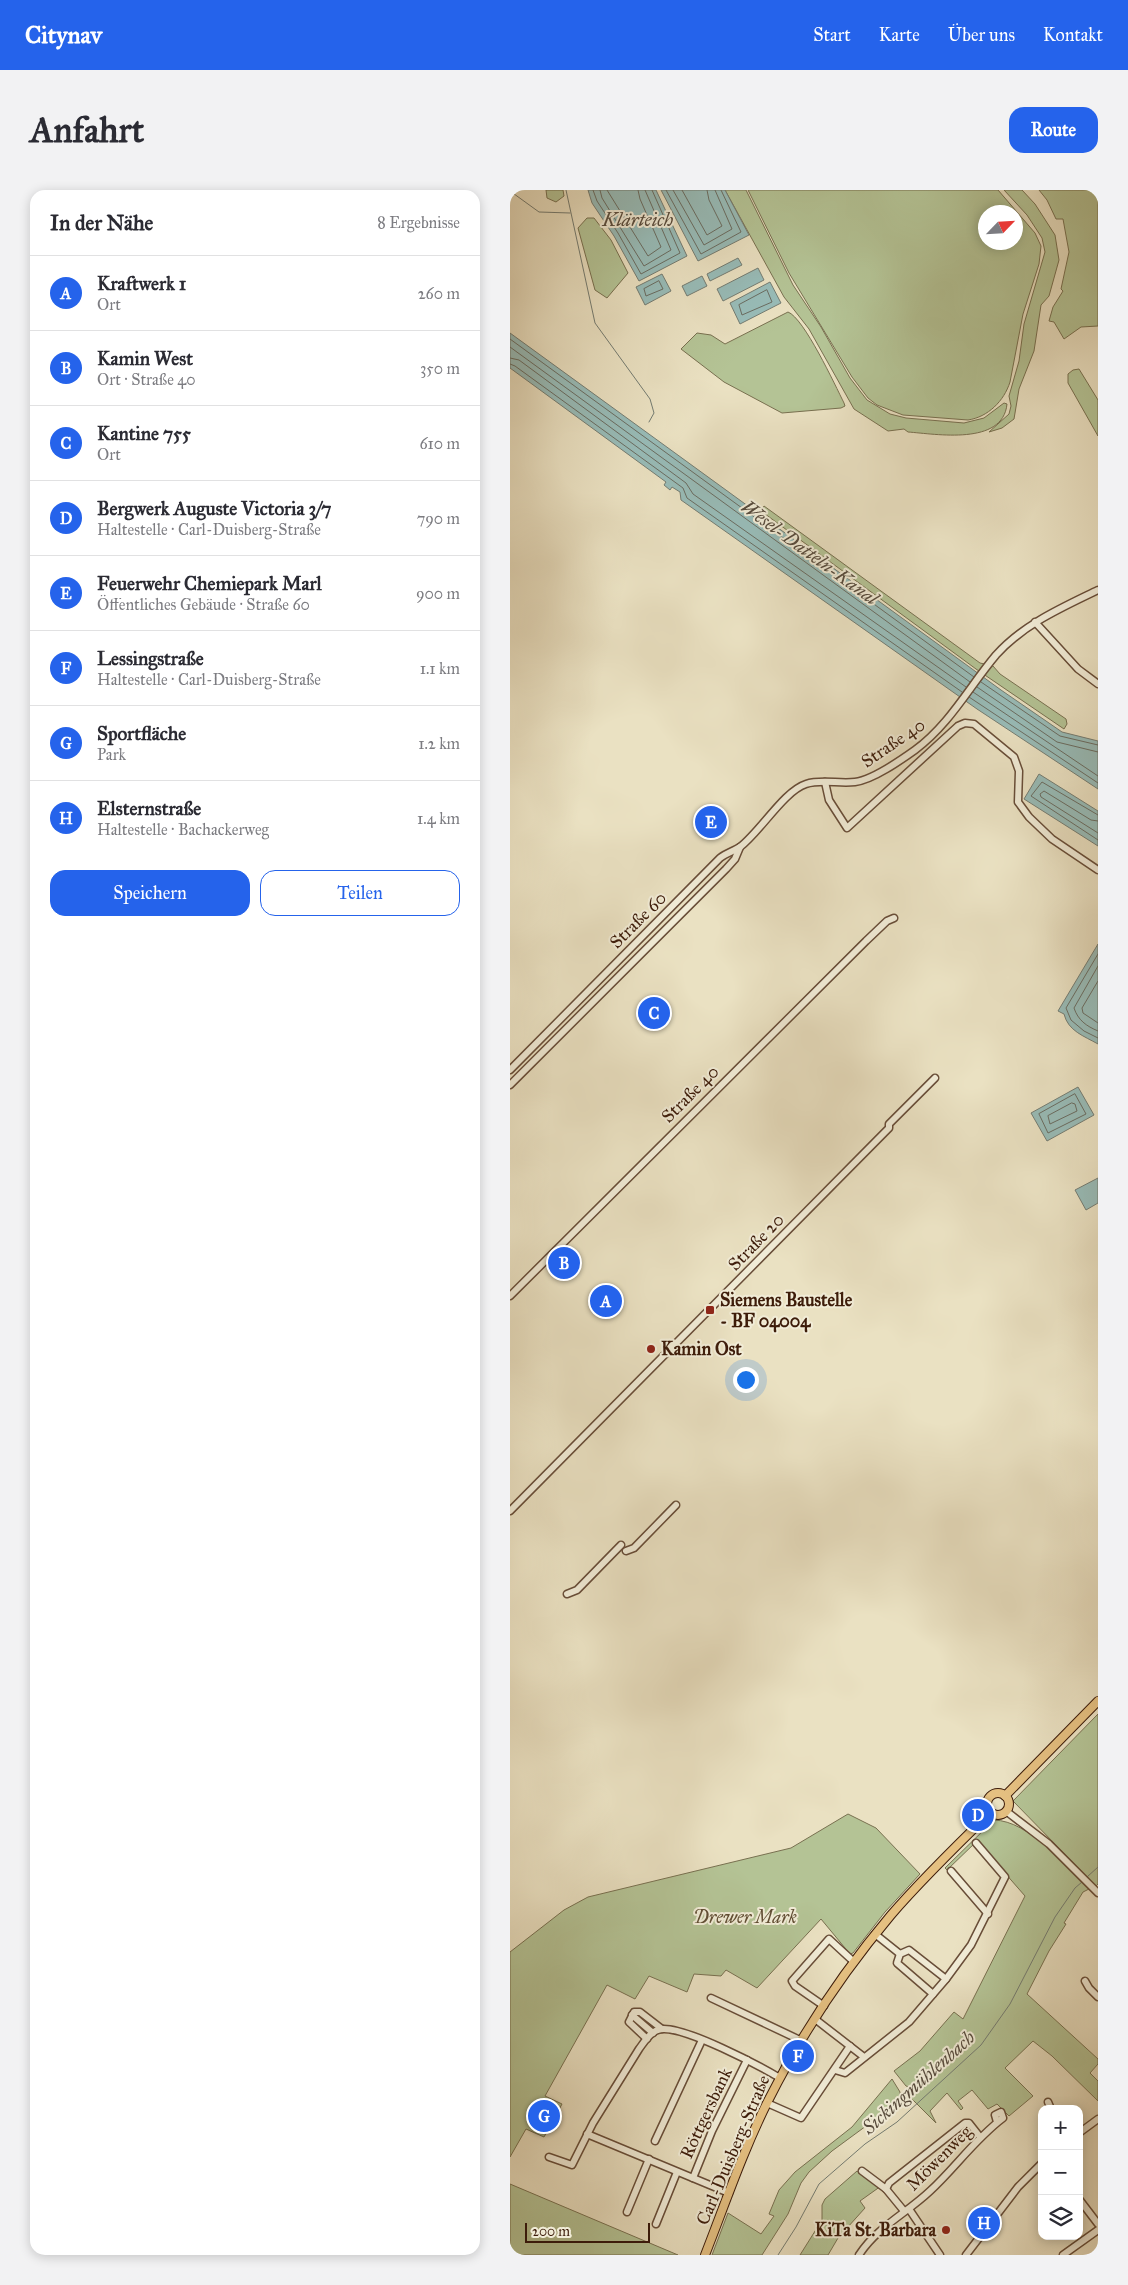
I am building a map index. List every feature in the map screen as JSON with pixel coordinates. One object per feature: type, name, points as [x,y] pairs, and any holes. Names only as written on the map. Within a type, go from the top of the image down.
[{"type":"main road","points":[[1005,1796],[1098,1701]]},
{"type":"main road","points":[[997,1793],[1005,1796],[1008,1802],[1006,1811],[1000,1814],[991,1812],[987,1804],[990,1797],[997,1793]]},
{"type":"main road","name":"Carl-Duisberg-Straße","points":[[705,2255],[767,2102],[815,2019],[875,1934],[928,1875],[991,1812]]},
{"type":"street","points":[[1098,590],[1035,622],[1078,669],[1098,684]]},
{"type":"street","name":"Straße 40","points":[[790,796],[805,784],[856,782],[874,775],[915,750],[936,733],[951,716],[996,655],[1017,635],[1035,622]]},
{"type":"street","points":[[825,782],[829,800],[847,828],[954,730],[962,724],[969,723],[978,727],[1014,757],[1019,771],[1018,802],[1028,818],[1052,839],[1098,870]]},
{"type":"street","name":"Straße 60","points":[[510,1070],[722,856],[740,847],[790,796]]},
{"type":"street","points":[[510,1085],[726,869],[735,859],[740,847]]},
{"type":"street","name":"Straße 40","points":[[510,1296],[866,941],[887,921],[894,918]]},
{"type":"street","name":"Straße 20","points":[[510,1511],[889,1128],[889,1124],[935,1078]]},
{"type":"street","points":[[626,1551],[634,1548],[676,1506]]},
{"type":"street","points":[[567,1594],[577,1590],[621,1545]]},
{"type":"street","points":[[1006,1811],[1049,1844],[1098,1893]]},
{"type":"street","points":[[834,2070],[845,2073],[909,2022],[946,1979],[971,1944],[1005,1878],[976,1843]]},
{"type":"street","points":[[951,1871],[988,1914]]},
{"type":"street","points":[[875,1934],[900,1954]]},
{"type":"street","points":[[824,2006],[795,1986],[792,1981],[829,1939],[854,1962]]},
{"type":"street","points":[[934,1994],[897,1963],[900,1954],[909,1950],[946,1979]]},
{"type":"street","points":[[1085,1981],[1098,1997]]},
{"type":"street","points":[[711,1998],[802,2041]]},
{"type":"street","points":[[646,2039],[630,2024],[628,2019],[632,2015],[640,2012],[662,2029],[702,2040],[748,2060],[780,2078]]},
{"type":"street","points":[[632,2015],[653,2033]]},
{"type":"street","points":[[815,2019],[864,2057]]},
{"type":"street","points":[[549,2157],[572,2165],[587,2134],[646,2039],[662,2029]]},
{"type":"street","points":[[655,2142],[702,2040]]},
{"type":"street","points":[[767,2102],[801,2118],[850,2046]]},
{"type":"street","name":"Röttgersbank","points":[[693,2178],[708,2141],[748,2060]]},
{"type":"street","points":[[1083,2130],[1098,2119]]},
{"type":"street","name":"Möwenweg","points":[[859,2255],[883,2228],[940,2182],[980,2136],[997,2122]]},
{"type":"street","points":[[886,2189],[889,2183],[965,2123],[969,2123],[980,2136]]},
{"type":"street","name":"Röttgersbank","points":[[587,2134],[729,2193]]},
{"type":"street","points":[[627,2212],[649,2159]]},
{"type":"street","points":[[966,2255],[1018,2187],[1038,2167]]},
{"type":"street","points":[[862,2171],[886,2189],[906,2210],[940,2255]]},
{"type":"street","points":[[656,2224],[677,2172]]},
{"type":"street","points":[[1083,2204],[1098,2224]]},
{"type":"street","points":[[1063,2255],[1098,2230]]},
{"type":"green space","points":[[546,190],[563,190],[564,196],[556,202],[547,198]]},
{"type":"green space","points":[[725,190],[746,190],[793,285],[821,327],[850,378],[867,400],[890,414],[906,418],[964,423],[984,418],[1004,403],[1007,404],[1003,417],[994,426],[981,432],[951,435],[908,432],[904,429],[888,431],[854,409],[809,329],[784,297]]},
{"type":"green space","points":[[748,190],[998,190],[1011,205],[978,205],[978,250],[1023,250],[1023,219],[1035,233],[1041,246],[1039,264],[1023,314],[1010,382],[1004,396],[988,412],[968,420],[903,415],[877,405],[868,398],[852,377],[789,273]]},
{"type":"green space","points":[[1004,190],[1022,190],[1035,204],[1055,235],[1059,260],[1049,296],[1041,305],[1034,351],[1019,389],[1014,419],[1002,428],[989,432],[1009,414],[1011,406],[1009,396],[1019,361],[1024,324],[1045,252],[1042,238],[1023,211],[1023,205],[1018,205]]},
{"type":"green space","points":[[1039,190],[1098,190],[1098,326],[1081,327],[1064,339],[1054,322],[1049,321],[1053,307],[1063,291],[1061,289],[1069,252],[1063,219],[1056,219],[1047,200]]},
{"type":"green space","points":[[587,218],[594,218],[611,240],[628,273],[607,298],[595,290],[578,228]]},
{"type":"green space","points":[[788,312],[795,317],[810,339],[827,368],[845,406],[841,408],[782,413],[724,382],[681,349],[697,333],[711,335],[725,344]]},
{"type":"green space","points":[[1079,369],[1098,400],[1098,436],[1068,383],[1068,374],[1073,370]]},
{"type":"green space","points":[[764,506],[980,663],[993,666],[1000,674],[1066,719],[1067,724],[1064,729],[976,669],[761,511]]},
{"type":"green space","points":[[1098,1714],[1098,1884],[1096,1886],[1013,1801]]},
{"type":"green space","name":"Drewer Mark","points":[[848,1814],[876,1828],[920,1874],[885,1912],[853,1953],[850,1954],[821,1919],[757,1988],[726,1970],[721,1976],[694,1974],[687,1992],[649,1976],[635,1999],[607,1985],[545,2096],[562,2104],[544,2137],[526,2129],[510,2157],[510,1952],[564,1910],[588,1897],[791,1848]]},
{"type":"green space","points":[[994,1820],[1007,1822],[1033,1836],[1058,1857],[1089,1889],[1083,1892],[1064,1923],[1066,1924],[1049,1951],[1027,1994],[1098,2059],[1098,2064],[1090,2073],[1098,2081],[1098,2101],[1052,2056],[1033,2041],[1005,2068],[1033,2096],[1009,2116],[997,2104],[988,2109],[972,2090],[958,2101],[963,2108],[961,2110],[947,2093],[930,2111],[936,2123],[910,2097],[907,2092],[909,2087],[906,2086],[894,2071],[920,2051],[954,2012],[963,2019],[1025,1896],[977,1841],[947,1870],[945,1868]]},
{"type":"green space","points":[[892,2079],[900,2092],[900,2101],[832,2151],[809,2172],[801,2183],[788,2214],[762,2255],[712,2255],[728,2213],[761,2234],[774,2216],[769,2214],[779,2190],[795,2172],[852,2127]]},
{"type":"green space","points":[[857,2171],[881,2186],[860,2201],[865,2208],[838,2238],[828,2255],[800,2255],[822,2220],[822,2205],[825,2199]]},
{"type":"green space","points":[[510,2184],[678,2255],[510,2255]]},
{"type":"water","name":"Klärteich","points":[[588,190],[656,190],[687,256],[639,281],[614,236],[592,203]]},
{"type":"water","name":"Klärteich","points":[[661,190],[725,190],[749,235],[698,261]]},
{"type":"water","points":[[738,258],[742,265],[710,281],[707,274]]},
{"type":"water","points":[[758,268],[764,280],[723,301],[717,289]]},
{"type":"water","points":[[662,274],[671,291],[645,305],[636,287]]},
{"type":"water","points":[[702,276],[707,286],[687,296],[682,286]]},
{"type":"water","points":[[770,282],[781,303],[740,324],[730,303]]},
{"type":"water","name":"Wesel-Datteln-Kanal","points":[[510,333],[1001,690],[1062,732],[1098,741],[1098,789],[977,709],[681,500],[680,492],[672,487],[670,490],[664,485],[666,482],[510,368]]},
{"type":"water","points":[[1039,774],[1098,811],[1098,846],[1024,799]]},
{"type":"water","points":[[1098,944],[1098,1044],[1073,1029],[1064,1014],[1058,1011]]},
{"type":"water","points":[[1078,1087],[1094,1115],[1047,1141],[1031,1113]]},
{"type":"water","points":[[1098,1178],[1098,1203],[1086,1210],[1075,1190]]},
{"type":"waterway","points":[[566,190],[595,323],[650,399],[654,413],[649,422]]},
{"type":"waterway","points":[[510,191],[539,212],[570,213]]},
{"type":"waterway","name":"Sickingmühlenbach","points":[[1087,1877],[1098,1867]]},
{"type":"waterway","name":"Sickingmühlenbach","points":[[778,2255],[796,2227],[819,2184],[865,2144],[897,2122],[981,2045],[1010,2004],[1055,1917],[1075,1888],[1082,1882]]},
{"type":"place","name":"Feuerwehr Chemiepark Marl","points":[[711,822]]},
{"type":"place","name":"Kantine 755","points":[[654,1013]]},
{"type":"place","name":"Kamin West","points":[[564,1263]]},
{"type":"place","name":"Kraftwerk 1","points":[[606,1301]]},
{"type":"place","name":"Siemens Baustelle - BF 04004","points":[[710,1310]]},
{"type":"place","name":"Kamin Ost","points":[[651,1349]]},
{"type":"place","name":"Bergwerk Auguste Victoria 3/7","points":[[978,1815]]},
{"type":"place","name":"Lessingstraße","points":[[798,2056]]},
{"type":"place","name":"Sportfläche","points":[[544,2116]]},
{"type":"place","name":"Elsternstraße","points":[[984,2223]]},
{"type":"place","name":"KiTa St. Barbara","points":[[946,2230]]}]
